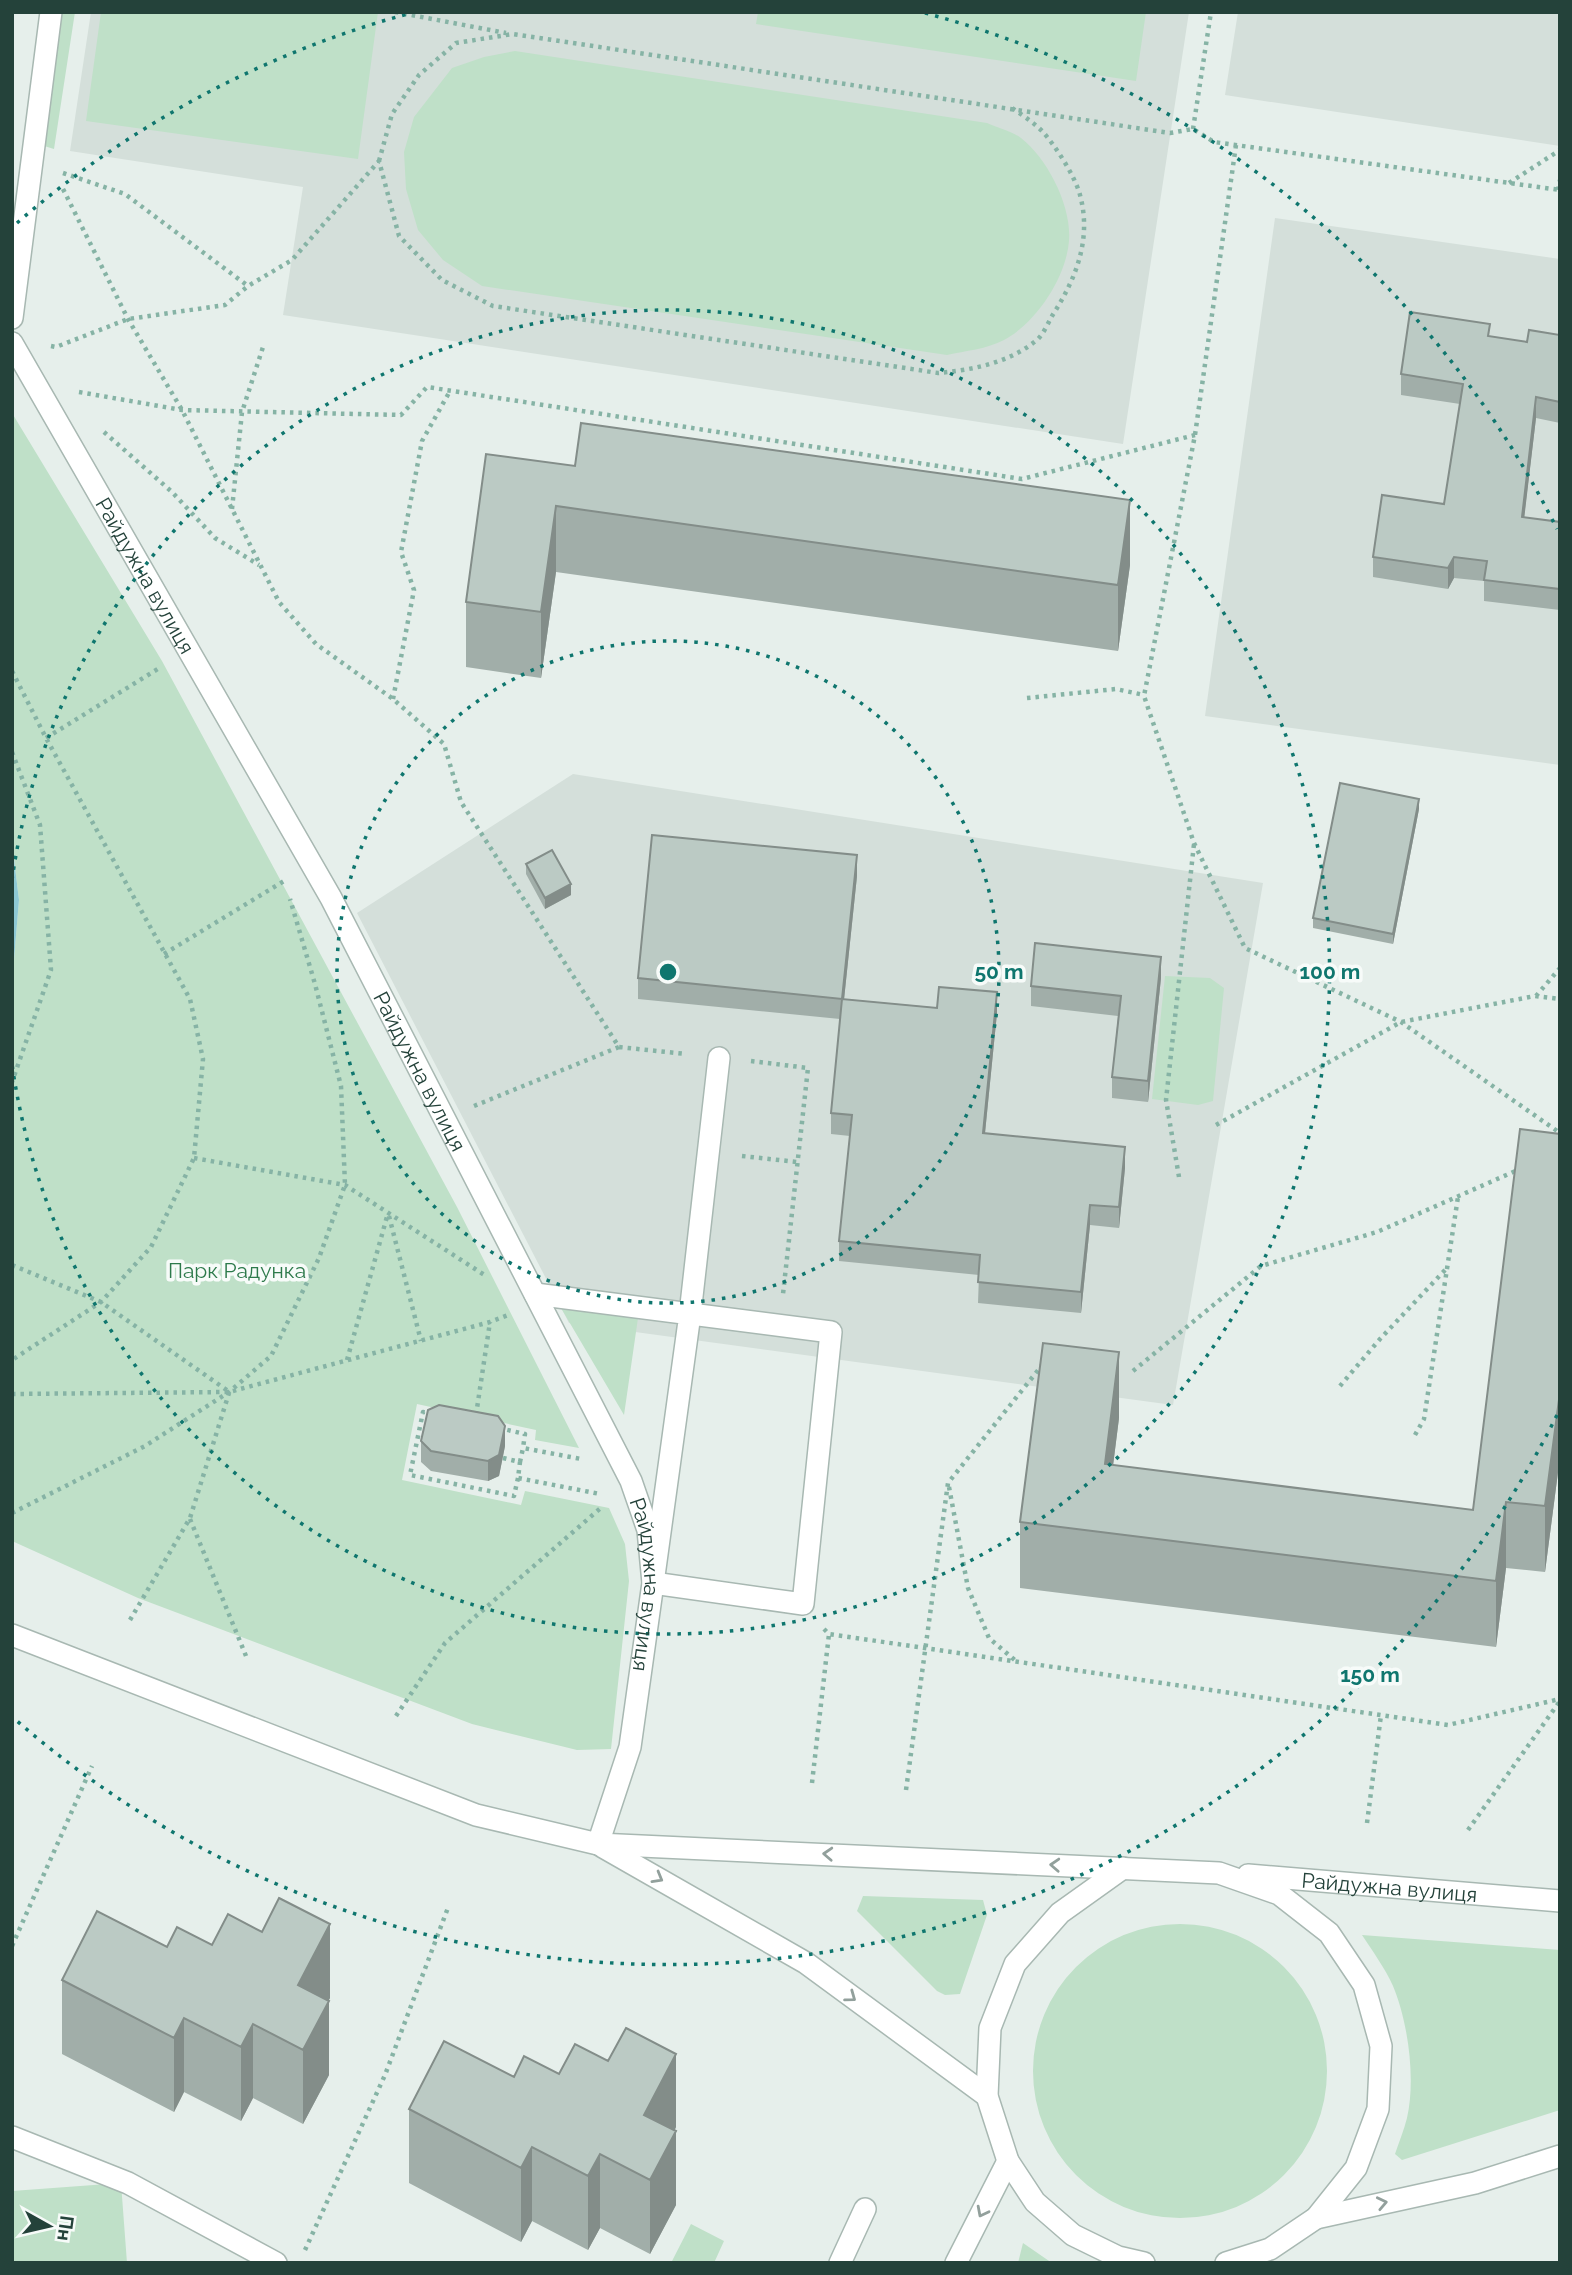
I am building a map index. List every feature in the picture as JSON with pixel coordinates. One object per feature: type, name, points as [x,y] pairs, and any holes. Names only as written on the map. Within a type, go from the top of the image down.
[{"type":"street","points":[[12,318],[51,12]]},
{"type":"street","name":"Райдужна вулиця","points":[[12,343],[331,898],[631,1481],[648,1530],[653,1583],[630,1747],[598,1844]]},
{"type":"street","points":[[535,1294],[690,1314],[779,1326],[831,1332],[803,1604],[653,1583],[690,1314],[719,1058]]},
{"type":"street","points":[[12,1636],[476,1815],[598,1844],[1219,1873],[1279,1894],[1329,1933],[1364,1985],[1381,2046],[1378,2109],[1356,2168],[1316,2218],[1270,2249],[1226,2263]]},
{"type":"street","points":[[598,1844],[806,1964],[987,2096]]},
{"type":"street","points":[[1123,1868],[1060,1913],[1015,1965],[990,2028],[987,2096],[1008,2161],[1035,2202],[1073,2235],[1118,2257],[1144,2263]]},
{"type":"street","name":"Райдужна вулиця","points":[[1219,1873],[1560,1901]]},
{"type":"street","points":[[12,2137],[128,2183],[276,2263]]},
{"type":"street","points":[[1316,2218],[1475,2183],[1560,2156]]},
{"type":"street","points":[[956,2263],[1008,2161]]},
{"type":"street","points":[[840,2263],[865,2209]]},
{"type":"path","points":[[395,12],[513,34],[1170,133],[1193,129],[1214,142],[1559,190],[1560,180]]},
{"type":"path","points":[[1193,129],[1211,12]]},
{"type":"path","points":[[45,345],[55,346],[128,319],[225,305],[248,286],[292,260],[379,161],[392,114],[419,75],[456,43],[513,34]]},
{"type":"path","points":[[379,161],[399,236],[442,280],[493,306],[924,371],[949,372],[971,370],[1004,359],[1038,338],[1063,299],[1079,264],[1086,236],[1080,194],[1060,155],[1042,130],[1012,108]]},
{"type":"path","points":[[34,137],[53,169],[128,319],[182,410],[279,602],[316,644],[393,699],[444,744],[461,802],[619,1047]]},
{"type":"path","points":[[1236,145],[1195,435],[1144,695],[1194,844],[1245,948],[1401,1022],[1560,1133]]},
{"type":"path","points":[[1508,183],[1560,150]]},
{"type":"path","points":[[53,169],[125,194],[248,286]]},
{"type":"path","points":[[232,509],[242,412],[263,347]]},
{"type":"path","points":[[37,385],[182,410],[401,415],[427,387],[1022,478],[1195,435]]},
{"type":"path","points":[[393,699],[414,590],[401,552],[422,441],[450,391]]},
{"type":"path","points":[[103,431],[172,492],[215,538],[260,565]]},
{"type":"path","points":[[46,738],[166,664]]},
{"type":"path","points":[[12,671],[190,999],[203,1059],[194,1158],[151,1247],[101,1302],[12,1360]]},
{"type":"path","points":[[1027,698],[1115,689],[1144,695]]},
{"type":"path","points":[[12,752],[40,825],[51,970],[12,1082]]},
{"type":"path","points":[[1179,1177],[1166,1100],[1194,844]]},
{"type":"path","points":[[12,1513],[145,1447],[229,1392],[271,1356],[319,1258],[345,1185],[341,1086],[285,881],[164,954]]},
{"type":"path","points":[[1535,996],[1560,968]]},
{"type":"path","points":[[1216,1125],[1401,1022],[1535,996],[1560,999]]},
{"type":"path","points":[[470,1108],[619,1047],[808,1068],[779,1326]]},
{"type":"path","points":[[708,1152],[797,1162]]},
{"type":"path","points":[[194,1158],[345,1185],[492,1280]]},
{"type":"path","points":[[1133,1371],[1261,1266],[1377,1232],[1529,1164]]},
{"type":"path","points":[[1415,1435],[1424,1419],[1458,1196]]},
{"type":"path","points":[[388,1213],[421,1341]]},
{"type":"path","points":[[347,1360],[388,1213]]},
{"type":"path","points":[[12,1265],[101,1302],[229,1392]]},
{"type":"path","points":[[1340,1386],[1447,1268]]},
{"type":"path","points":[[12,1394],[229,1392],[490,1322],[519,1312],[535,1294]]},
{"type":"path","points":[[475,1423],[490,1322]]},
{"type":"path","points":[[906,1790],[948,1483],[1048,1358]]},
{"type":"path","points":[[130,1620],[190,1518],[229,1392]]},
{"type":"path","points":[[436,1414],[423,1412],[410,1475],[513,1496],[525,1434],[487,1425]]},
{"type":"path","points":[[523,1448],[583,1460]]},
{"type":"path","points":[[503,1458],[520,1462]]},
{"type":"path","points":[[517,1478],[603,1494]]},
{"type":"path","points":[[948,1483],[968,1588],[989,1638],[1017,1662]]},
{"type":"path","points":[[396,1716],[445,1643],[605,1505]]},
{"type":"path","points":[[190,1518],[246,1656]]},
{"type":"path","points":[[803,1604],[829,1634],[1448,1725],[1560,1700]]},
{"type":"path","points":[[812,1783],[829,1634]]},
{"type":"path","points":[[1468,1830],[1560,1700]]},
{"type":"path","points":[[1367,1823],[1381,1715]]},
{"type":"path","points":[[12,1946],[92,1766]]},
{"type":"path","points":[[300,2263],[385,2075],[449,1905]]},
{"type":"shaded area","points":[[91,12],[1189,12],[1123,444],[283,315],[303,187],[70,151]]},
{"type":"shaded area","points":[[1238,12],[1560,12],[1560,146],[1225,95]]},
{"type":"shaded area","points":[[1275,218],[1560,259],[1560,765],[1205,716]]},
{"type":"shaded area","points":[[573,774],[1263,883],[1173,1405],[569,1323],[357,913]]},
{"type":"green space","points":[[61,12],[75,12],[54,149],[41,145]]},
{"type":"green space","points":[[101,12],[378,12],[358,159],[86,121]]},
{"type":"green space","points":[[758,12],[1146,12],[1136,81],[756,24]]},
{"type":"green space","points":[[515,51],[987,123],[1009,131],[1021,138],[1040,158],[1062,199],[1067,214],[1069,241],[1062,270],[1038,311],[1016,332],[990,346],[947,355],[482,286],[443,260],[418,230],[406,189],[404,152],[414,117],[452,68],[484,57]]},
{"type":"green space","name":"Парк Радунка","points":[[12,413],[162,661],[457,1207],[579,1448],[535,1440],[536,1430],[417,1404],[402,1480],[521,1505],[525,1491],[609,1508],[625,1544],[629,1581],[611,1749],[577,1750],[472,1724],[138,1598],[12,1541],[12,983],[19,900],[12,843]]},
{"type":"green space","points":[[1165,976],[1210,978],[1224,988],[1213,1101],[1198,1105],[1152,1099]]},
{"type":"green space","points":[[561,1308],[638,1318],[624,1415]]},
{"type":"green space","points":[[863,1896],[983,1900],[987,1915],[960,1994],[945,1995],[937,1991],[857,1911]]},
{"type":"green space","points":[[1166,1924],[1194,1924],[1223,1930],[1249,1941],[1273,1957],[1294,1978],[1310,2002],[1321,2028],[1327,2085],[1316,2127],[1302,2153],[1284,2175],[1249,2201],[1223,2212],[1194,2218],[1166,2218],[1137,2212],[1111,2201],[1087,2185],[1066,2164],[1050,2140],[1039,2114],[1033,2085],[1033,2057],[1039,2028],[1050,2002],[1066,1978],[1087,1957],[1111,1941],[1137,1930]]},
{"type":"green space","points":[[1362,1935],[1560,1950],[1560,2110],[1402,2160],[1395,2154],[1410,2103],[1409,2051],[1403,2016],[1393,1986]]},
{"type":"green space","points":[[121,2183],[127,2263],[12,2263],[12,2191]]},
{"type":"green space","points":[[691,2224],[724,2241],[714,2263],[671,2263]]},
{"type":"green space","points":[[1023,2243],[1052,2263],[1018,2263]]},
{"type":"water","points":[[12,843],[19,900],[12,983]]},
{"type":"building","points":[[1410,312],[1490,324],[1488,336],[1527,342],[1529,330],[1560,335],[1560,402],[1536,397],[1522,517],[1560,522],[1560,589],[1484,580],[1487,561],[1454,557],[1448,568],[1373,557],[1382,495],[1444,504],[1463,384],[1401,374]]},
{"type":"building","points":[[581,423],[1130,500],[1118,585],[556,506],[541,612],[466,602],[486,454],[575,466]]},
{"type":"building","points":[[1340,783],[1419,799],[1393,934],[1313,918]]},
{"type":"building","points":[[652,835],[857,855],[842,999],[638,978]]},
{"type":"building","points":[[552,850],[571,884],[545,898],[526,864]]},
{"type":"building","points":[[1035,943],[1161,957],[1148,1081],[1112,1077],[1121,996],[1031,986]]},
{"type":"building","points":[[939,987],[997,992],[983,1133],[1125,1147],[1119,1207],[1090,1205],[1081,1292],[978,1282],[980,1255],[839,1241],[852,1115],[831,1113],[842,999],[937,1008]]},
{"type":"building","points":[[1520,1129],[1560,1134],[1560,1392],[1545,1506],[1506,1502],[1496,1581],[1020,1522],[1043,1343],[1119,1352],[1105,1464],[1473,1510]]},
{"type":"building","points":[[439,1405],[498,1416],[505,1426],[499,1455],[488,1461],[431,1451],[421,1441],[428,1410]]},
{"type":"building","points":[[279,1898],[330,1924],[298,1985],[329,2001],[303,2050],[253,2024],[241,2047],[184,2018],[174,2038],[62,1980],[97,1911],[167,1947],[177,1927],[212,1945],[228,1914],[262,1932]]},
{"type":"building","points":[[626,2028],[676,2054],[644,2115],[676,2131],[650,2180],[600,2154],[588,2176],[532,2147],[521,2168],[409,2109],[444,2041],[514,2077],[524,2056],[559,2074],[575,2044],[608,2061]]}]
